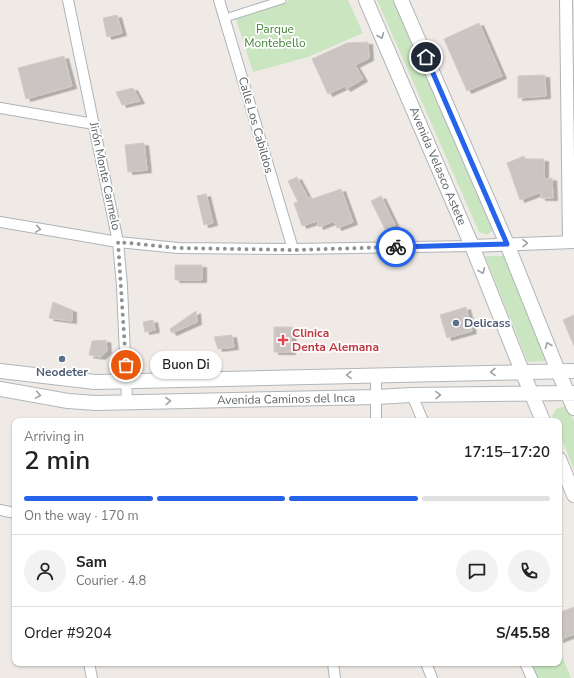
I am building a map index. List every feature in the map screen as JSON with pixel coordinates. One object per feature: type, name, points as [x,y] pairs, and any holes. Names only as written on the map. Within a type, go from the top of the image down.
[{"type":"main road","name":"Avenida Velasco Astete","points":[[366,0],[472,246],[542,418]]},
{"type":"main road","points":[[400,0],[507,244],[558,371],[571,393],[574,408]]},
{"type":"main road","name":"Avenida Caminos del Inca","points":[[0,371],[73,381],[95,382],[574,371]]},
{"type":"main road","name":"Avenida Caminos del Inca","points":[[0,389],[68,401],[96,402],[571,393]]},
{"type":"main road","points":[[562,466],[574,495]]},
{"type":"street","name":"Jirón Monte Carmelo","points":[[68,0],[118,242],[127,401]]},
{"type":"street","name":"Calle Los Cabildos","points":[[219,0],[293,250]]},
{"type":"street","points":[[225,18],[282,0]]},
{"type":"street","points":[[0,222],[118,242],[178,248],[293,250],[572,242],[566,0]]},
{"type":"street","points":[[0,108],[94,124]]},
{"type":"street","points":[[376,375],[376,418]]},
{"type":"street","points":[[412,395],[422,418]]},
{"type":"street","points":[[0,510],[12,512]]},
{"type":"street","points":[[90,666],[92,678]]},
{"type":"street","points":[[333,666],[334,678]]},
{"type":"street","points":[[427,666],[432,678]]},
{"type":"street","points":[[527,666],[532,678]]},
{"type":"green space","name":"Parque Montebello","points":[[291,0],[348,0],[363,33],[308,57],[253,72],[235,16]]},
{"type":"green space","points":[[377,0],[395,0],[494,229],[487,235],[479,232]]},
{"type":"green space","points":[[485,256],[504,256],[546,361],[528,362]]},
{"type":"green space","points":[[565,406],[570,411],[574,421],[574,469],[562,440],[562,418],[553,418],[552,416],[556,409]]},
{"type":"green space","points":[[562,656],[571,678],[535,678],[529,666],[562,666]]},
{"type":"building","points":[[117,15],[122,33],[107,37],[103,18]]},
{"type":"building","points":[[479,23],[502,76],[467,91],[444,39]]},
{"type":"building","points":[[368,42],[369,58],[355,65],[363,79],[346,89],[345,86],[328,94],[312,59],[347,43]]},
{"type":"building","points":[[64,56],[72,86],[26,99],[18,68]]},
{"type":"building","points":[[545,75],[546,96],[518,98],[518,76]]},
{"type":"building","points":[[133,88],[140,101],[122,105],[116,92]]},
{"type":"building","points":[[144,143],[147,170],[128,172],[125,145]]},
{"type":"building","points":[[524,156],[525,159],[544,159],[544,179],[552,178],[553,198],[541,198],[541,192],[520,200],[507,163]]},
{"type":"building","points":[[297,177],[308,198],[312,197],[312,199],[341,189],[353,222],[337,228],[334,221],[319,227],[317,221],[302,226],[294,203],[298,202],[288,181]]},
{"type":"building","points":[[206,194],[213,223],[204,225],[197,196]]},
{"type":"building","points":[[381,196],[395,225],[385,229],[371,201]]},
{"type":"building","points":[[175,265],[202,265],[202,280],[175,280]]},
{"type":"building","points":[[53,302],[72,310],[72,321],[49,318]]},
{"type":"building","name":"Delicass","points":[[466,307],[472,331],[447,338],[440,315]]},
{"type":"building","points":[[196,311],[197,322],[172,333],[170,329]]},
{"type":"building","points":[[574,315],[574,346],[563,320]]},
{"type":"building","points":[[153,320],[155,330],[145,332],[143,322]]},
{"type":"building","name":"Clinica Denta Alemana","points":[[274,327],[292,327],[291,352],[274,352]]},
{"type":"building","points":[[232,335],[234,347],[218,349],[214,337]]},
{"type":"building","points":[[106,340],[107,351],[101,357],[89,355],[92,341]]},
{"type":"building","points":[[574,607],[574,634],[562,639],[562,612]]},
{"type":"way so far","points":[[126,365],[118,242],[178,248],[293,250],[396,247]]},
{"type":"place","name":"Delicass","points":[[456,323]]},
{"type":"place","name":"Clinica Denta Alemana","points":[[283,340]]},
{"type":"place","name":"Neodeter","points":[[62,359]]},
{"type":"place","name":"Buon Di","points":[[126,365]]},
{"type":"route","points":[[396,247],[507,244],[426,57]]}]
